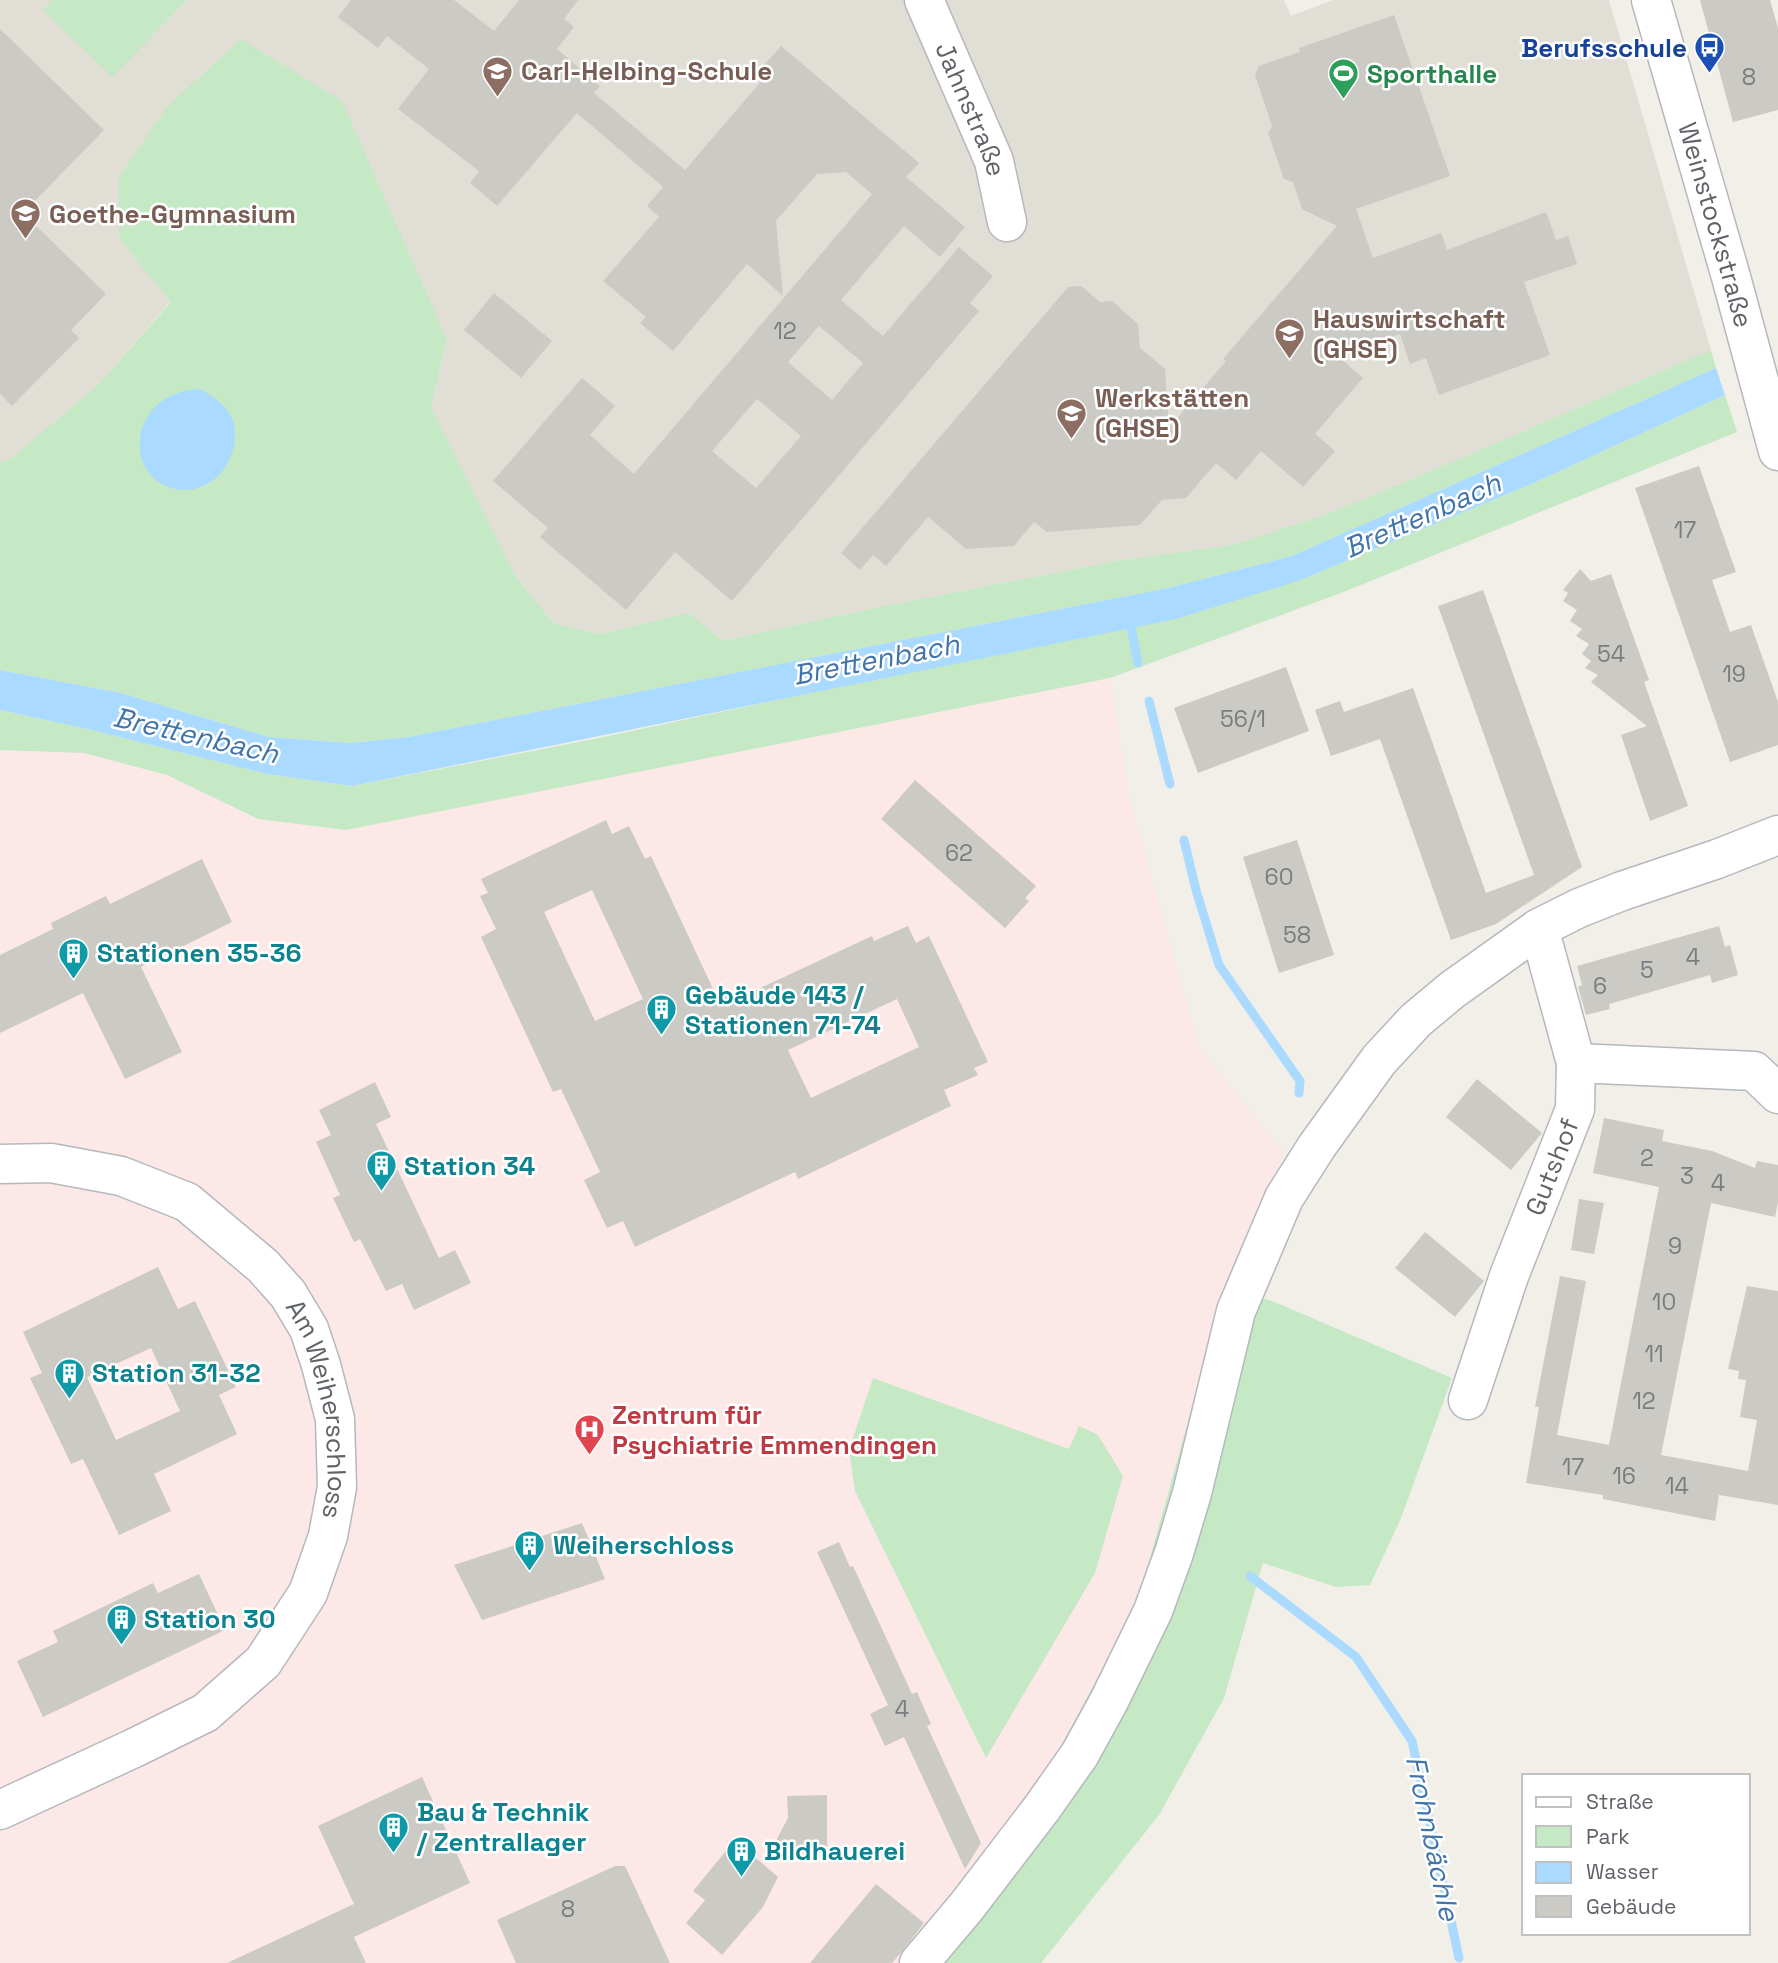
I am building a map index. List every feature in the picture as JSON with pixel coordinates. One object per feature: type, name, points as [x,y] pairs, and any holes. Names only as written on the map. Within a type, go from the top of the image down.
[{"type":"street","name":"Jahnstraße","points":[[924,0],[994,161],[1007,222]]},
{"type":"street","name":"Weinstockstraße","points":[[1651,0],[1776,434]]},
{"type":"street","points":[[919,1963],[1025,1830],[1080,1754],[1109,1701],[1153,1611],[1192,1493],[1236,1311],[1284,1198],[1378,1060],[1416,1020],[1451,990],[1539,928],[1622,891],[1778,835]]},
{"type":"street","name":"Gutshof","points":[[1468,1400],[1509,1276],[1575,1109],[1576,1063],[1539,928]]},
{"type":"street","points":[[1576,1063],[1754,1071],[1778,1094]]},
{"type":"street","name":"Am Weiherschloss","points":[[0,1164],[51,1163],[121,1176],[187,1202],[262,1266],[288,1294],[309,1329],[335,1419],[337,1487],[328,1536],[308,1594],[263,1662],[205,1713],[0,1810]]},
{"type":"shaded area","points":[[0,0],[1284,0],[1291,16],[1333,0],[1609,0],[1711,350],[1325,515],[1232,545],[1121,560],[723,641],[689,613],[600,634],[554,624],[516,577],[431,407],[447,340],[119,238],[171,301],[99,384],[12,459],[0,462]]},
{"type":"shaded area","name":"Zentrum für Psychiatrie Emmendingen","points":[[1110,678],[1130,801],[1199,1048],[1284,1154],[1220,1307],[1136,1608],[1047,1771],[900,1963],[0,1963],[0,750],[84,753],[167,775],[258,819],[346,830]]},
{"type":"green space","points":[[52,0],[187,0],[112,77],[43,10]]},
{"type":"green space","points":[[241,39],[342,101],[447,340],[431,407],[516,577],[554,624],[600,634],[689,613],[723,641],[1121,560],[1232,545],[1325,515],[1711,350],[1716,368],[1292,556],[1168,588],[408,737],[350,743],[269,737],[121,693],[0,670],[0,462],[12,458],[99,384],[171,302],[119,238],[119,177],[167,107]]},
{"type":"green space","points":[[1725,395],[1737,432],[1341,593],[1110,678],[346,830],[258,819],[167,775],[84,753],[0,750],[0,710],[267,774],[352,786],[599,738],[937,666],[1298,581],[1536,482]]},
{"type":"green space","points":[[1228,1287],[1277,1303],[1452,1378],[1401,1518],[1370,1585],[1336,1587],[1263,1563],[1224,1698],[1159,1815],[1041,1963],[900,1963],[1047,1771],[1136,1608],[1220,1307]]},
{"type":"green space","points":[[873,1378],[1069,1449],[1079,1426],[1098,1435],[1123,1476],[1095,1573],[986,1758],[855,1491],[849,1450]]},
{"type":"water","name":"Brettenbach","points":[[1716,368],[1725,395],[1536,482],[1298,581],[1176,619],[352,786],[267,774],[0,710],[0,670],[121,693],[269,737],[350,743],[408,737],[1168,588],[1292,556]]},
{"type":"water","points":[[201,389],[224,406],[230,414],[235,429],[234,445],[229,461],[216,478],[198,488],[182,490],[162,484],[149,472],[141,456],[140,438],[146,421],[157,405],[176,394]]},
{"type":"building","points":[[351,0],[454,0],[494,31],[519,0],[578,0],[564,19],[574,27],[557,49],[600,86],[594,93],[685,170],[764,78],[757,73],[781,46],[919,163],[906,177],[965,227],[940,257],[904,226],[841,300],[883,336],[959,247],[993,276],[970,303],[979,311],[732,601],[675,552],[626,610],[540,537],[548,528],[493,481],[582,378],[615,406],[590,435],[634,474],[872,194],[846,172],[817,174],[776,221],[783,296],[747,264],[673,351],[640,323],[646,317],[603,281],[659,217],[647,206],[663,187],[577,113],[497,206],[470,183],[479,171],[398,109],[429,69],[387,36],[378,48],[338,17]],"holes":[[[819,326],[863,363],[832,400],[788,362]],[[757,399],[801,436],[756,488],[712,451]]]},
{"type":"building","points":[[1700,0],[1770,0],[1778,28],[1778,110],[1733,122]]},
{"type":"building","points":[[1394,15],[1450,176],[1356,209],[1373,258],[1441,233],[1447,250],[1546,212],[1556,240],[1568,236],[1577,264],[1524,282],[1550,355],[1439,395],[1426,358],[1410,364],[1400,334],[1339,357],[1363,378],[1315,434],[1335,451],[1303,487],[1261,451],[1236,480],[1216,463],[1186,498],[1162,500],[1140,525],[1047,532],[1034,522],[1014,546],[966,549],[928,517],[886,566],[873,555],[860,570],[841,553],[1068,287],[1081,286],[1100,302],[1112,301],[1138,324],[1140,348],[1165,369],[1169,428],[1226,361],[1223,359],[1337,226],[1302,209],[1293,182],[1284,179],[1268,133],[1272,126],[1255,75],[1259,66],[1300,52],[1299,48]]},
{"type":"building","name":"Goethe-Gymnasium","points":[[0,29],[104,130],[23,213],[106,294],[71,330],[79,338],[12,406],[0,394]]},
{"type":"building","points":[[494,293],[552,341],[521,378],[464,330]]},
{"type":"building","points":[[1699,466],[1736,572],[1712,580],[1730,632],[1751,625],[1778,702],[1778,745],[1730,762],[1635,488]]},
{"type":"building","points":[[1580,569],[1591,581],[1611,574],[1649,680],[1644,682],[1688,806],[1650,821],[1621,735],[1647,726],[1591,682],[1598,675],[1585,668],[1591,661],[1582,654],[1589,644],[1576,636],[1582,629],[1570,621],[1577,610],[1563,601],[1568,593],[1563,590]]},
{"type":"building","points":[[1483,590],[1582,867],[1496,924],[1451,940],[1380,739],[1331,756],[1315,710],[1340,701],[1344,712],[1413,688],[1486,893],[1534,875],[1438,606]]},
{"type":"building","points":[[1286,667],[1309,731],[1198,773],[1174,708]]},
{"type":"building","points":[[915,780],[1036,886],[1025,898],[1029,901],[1005,928],[881,819]]},
{"type":"building","name":"Gebäude 143 / Stationen 71-74","points":[[606,820],[612,834],[629,826],[645,859],[651,856],[714,991],[737,999],[872,936],[874,941],[908,926],[916,943],[929,936],[988,1062],[974,1068],[978,1075],[944,1090],[951,1106],[798,1179],[795,1172],[635,1247],[623,1221],[607,1228],[584,1180],[600,1172],[561,1089],[553,1092],[481,937],[496,929],[480,896],[488,893],[481,879]],"holes":[[[592,890],[643,999],[595,1021],[544,912]],[[897,999],[919,1047],[811,1098],[788,1050]]]},
{"type":"building","points":[[1297,840],[1334,955],[1279,973],[1243,857]]},
{"type":"building","name":"Stationen 35-36","points":[[202,859],[232,922],[141,967],[182,1052],[125,1079],[83,993],[0,1033],[0,955],[53,929],[51,923],[106,896],[110,904]]},
{"type":"building","points":[[1719,926],[1725,947],[1730,945],[1738,975],[1712,983],[1710,975],[1609,1004],[1610,1009],[1586,1015],[1578,987],[1582,985],[1577,966]]},
{"type":"building","points":[[1477,1079],[1542,1133],[1511,1170],[1446,1117]]},
{"type":"building","name":"Station 34","points":[[375,1082],[391,1117],[376,1124],[439,1258],[455,1250],[471,1283],[414,1310],[402,1284],[386,1291],[360,1239],[354,1242],[333,1198],[340,1195],[316,1142],[331,1135],[319,1110]]},
{"type":"building","points":[[1604,1118],[1664,1130],[1662,1141],[1712,1151],[1755,1168],[1757,1161],[1778,1165],[1778,1202],[1775,1217],[1711,1203],[1661,1455],[1748,1471],[1757,1420],[1740,1417],[1746,1380],[1738,1379],[1739,1371],[1728,1369],[1747,1286],[1778,1291],[1778,1505],[1719,1495],[1715,1521],[1603,1499],[1603,1495],[1526,1483],[1539,1407],[1535,1407],[1560,1276],[1586,1281],[1557,1435],[1609,1445],[1659,1187],[1593,1173]]},
{"type":"building","points":[[1579,1199],[1604,1203],[1594,1254],[1571,1250]]},
{"type":"building","points":[[1425,1232],[1484,1281],[1455,1317],[1395,1268]]},
{"type":"building","name":"Station 31-32","points":[[158,1267],[178,1309],[195,1301],[236,1387],[219,1395],[237,1434],[154,1474],[171,1511],[119,1535],[83,1459],[71,1464],[30,1378],[42,1373],[23,1332]],"holes":[[[151,1348],[180,1411],[116,1440],[87,1377]]]},
{"type":"building","name":"Weiherschloss","points":[[582,1523],[605,1579],[482,1620],[454,1565]]},
{"type":"building","points":[[839,1542],[850,1567],[853,1566],[912,1694],[917,1692],[931,1724],[927,1726],[981,1843],[965,1869],[904,1737],[885,1746],[870,1714],[888,1705],[817,1552]]},
{"type":"building","name":"Station 30","points":[[199,1574],[225,1630],[43,1717],[17,1661],[58,1642],[53,1631],[153,1583],[158,1593]]},
{"type":"building","name":"Bau & Technik / Zentrallager","points":[[422,1777],[470,1883],[354,1937],[366,1963],[227,1963],[354,1904],[318,1826]]},
{"type":"building","points":[[827,1795],[827,1852],[770,1852],[788,1818],[787,1796]]},
{"type":"building","name":"Bildhauerei","points":[[735,1840],[778,1877],[763,1907],[722,1955],[686,1923],[705,1900],[693,1891]]},
{"type":"building","points":[[615,1866],[625,1866],[670,1963],[516,1963],[497,1920]]},
{"type":"building","points":[[876,1884],[924,1923],[900,1954],[892,1963],[810,1963]]},
{"type":"waterway","name":"Frohnbächle","points":[[1129,617],[1138,663]]},
{"type":"waterway","name":"Frohnbächle","points":[[1149,701],[1170,784]]},
{"type":"waterway","name":"Frohnbächle","points":[[1184,840],[1219,965],[1300,1081],[1299,1093]]},
{"type":"waterway","name":"Frohnbächle","points":[[1250,1576],[1356,1657],[1412,1741],[1459,1958]]},
{"type":"place","name":"Berufsschule","points":[[1710,75]]},
{"type":"place","name":"Carl-Helbing-Schule","points":[[498,98]]},
{"type":"place","name":"Sporthalle","points":[[1344,101]]},
{"type":"place","name":"Goethe-Gymnasium","points":[[26,241]]},
{"type":"place","name":"Hauswirtschaft (GHSE)","points":[[1290,361]]},
{"type":"place","name":"Werkstätten (GHSE)","points":[[1072,440]]},
{"type":"place","name":"Stationen 35-36","points":[[74,980]]},
{"type":"place","name":"Gebäude 143 / Stationen 71-74","points":[[662,1037]]},
{"type":"place","name":"Station 34","points":[[381,1193]]},
{"type":"place","name":"Station 31-32","points":[[69,1400]]},
{"type":"place","name":"Zentrum für Psychiatrie Emmendingen","points":[[589,1457]]},
{"type":"place","name":"Weiherschloss","points":[[530,1572]]},
{"type":"place","name":"Station 30","points":[[121,1646]]},
{"type":"place","name":"Bau & Technik / Zentrallager","points":[[394,1854]]},
{"type":"place","name":"Bildhauerei","points":[[741,1878]]}]
